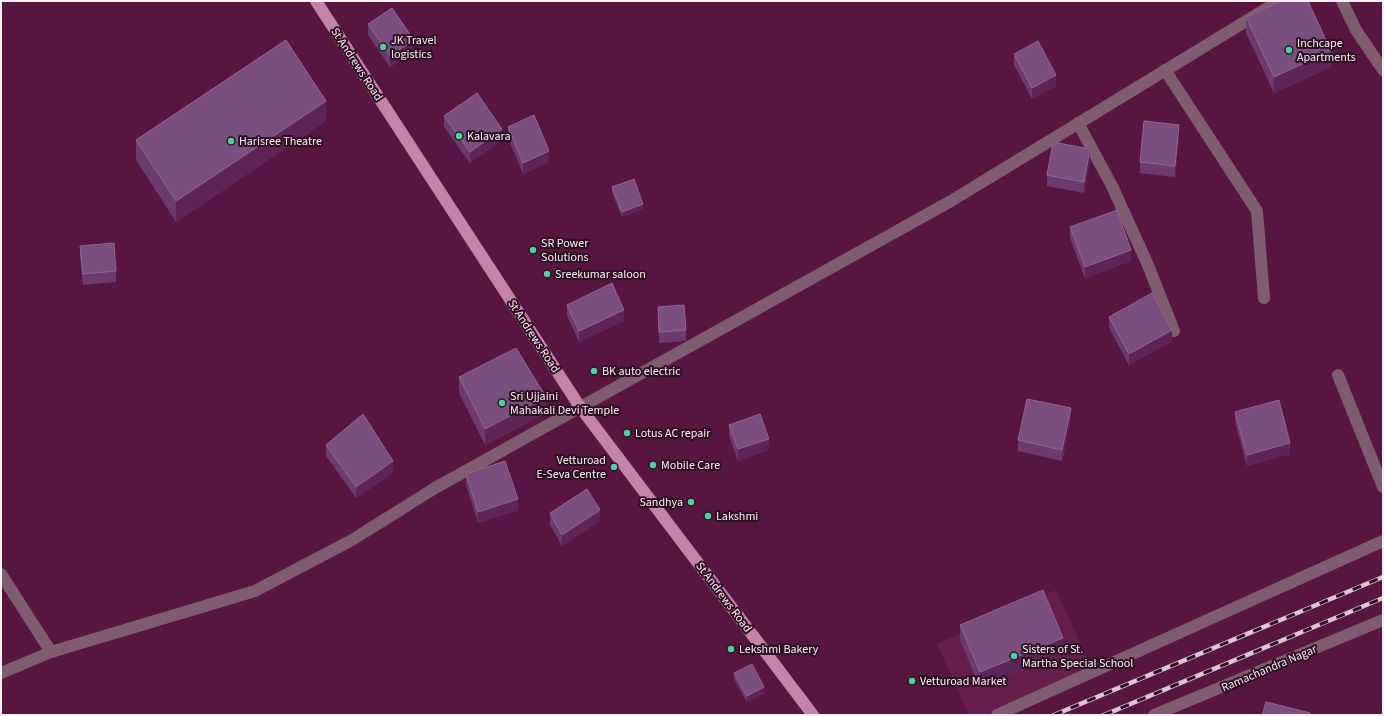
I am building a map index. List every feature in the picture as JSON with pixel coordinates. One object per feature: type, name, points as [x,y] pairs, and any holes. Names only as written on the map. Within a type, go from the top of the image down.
[{"type":"main road","name":"St Andrews Road","points":[[316,1],[580,407],[813,715]]},
{"type":"street","points":[[1,673],[51,652],[255,591],[352,540],[435,488],[950,200],[1279,1]]},
{"type":"street","points":[[1342,1],[1356,30],[1383,70]]},
{"type":"street","points":[[1165,70],[1258,211],[1264,298]]},
{"type":"street","points":[[1078,123],[1112,186],[1148,265],[1174,331]]},
{"type":"street","points":[[1338,375],[1383,486]]},
{"type":"street","points":[[997,715],[1383,541]]},
{"type":"street","points":[[1,574],[51,652]]},
{"type":"street","name":"Ramachandra Nagar","points":[[1154,715],[1383,620]]},
{"type":"shaded area","name":"Sisters of St. Martha Special School","points":[[1056,590],[1091,667],[986,715],[969,715],[937,644]]},
{"type":"building","name":"Inchcape Apartments","points":[[1281,1],[1308,1],[1331,51],[1274,77],[1246,17]]},
{"type":"building","points":[[392,8],[414,40],[390,56],[368,24]]},
{"type":"building","name":"Harisree Theatre","points":[[286,40],[326,101],[176,201],[136,140]]},
{"type":"building","points":[[1038,41],[1056,75],[1032,88],[1014,54]]},
{"type":"building","points":[[477,93],[502,129],[470,152],[444,116]]},
{"type":"building","points":[[534,115],[549,151],[523,163],[508,127]]},
{"type":"building","points":[[1144,121],[1179,125],[1175,166],[1140,162]]},
{"type":"building","points":[[1053,142],[1090,149],[1084,182],[1047,175]]},
{"type":"building","points":[[634,179],[643,204],[622,212],[612,187]]},
{"type":"building","points":[[1117,210],[1131,250],[1085,267],[1070,227]]},
{"type":"building","points":[[114,243],[116,271],[83,274],[80,246]]},
{"type":"building","points":[[612,283],[624,310],[579,331],[567,305]]},
{"type":"building","points":[[1152,293],[1172,330],[1129,354],[1109,317]]},
{"type":"building","points":[[684,305],[686,330],[659,332],[658,307]]},
{"type":"building","name":"Sri Ujjaini Mahakali Devi Temple","points":[[516,348],[546,397],[485,429],[459,377]]},
{"type":"building","points":[[1027,399],[1071,408],[1062,450],[1018,440]]},
{"type":"building","points":[[1279,400],[1290,443],[1247,455],[1235,412]]},
{"type":"building","points":[[363,414],[393,461],[356,487],[326,445]]},
{"type":"building","points":[[760,414],[769,439],[738,449],[729,425]]},
{"type":"building","points":[[505,461],[518,499],[478,512],[466,474]]},
{"type":"building","points":[[587,489],[600,510],[562,535],[550,513]]},
{"type":"building","name":"Sisters of St. Martha Special School","points":[[1043,590],[1063,638],[980,672],[960,625]]},
{"type":"building","points":[[752,664],[764,687],[747,696],[734,673]]},
{"type":"building","points":[[1266,702],[1310,713],[1309,715],[1262,715]]},
{"type":"railway","points":[[1054,715],[1383,577]]},
{"type":"railway","points":[[1104,715],[1383,598]]},
{"type":"place","name":"JK Travel logistics","points":[[383,47]]},
{"type":"place","name":"Inchcape Apartments","points":[[1289,50]]},
{"type":"place","name":"Kalavara","points":[[459,136]]},
{"type":"place","name":"Harisree Theatre","points":[[231,141]]},
{"type":"place","name":"SR Power Solutions","points":[[533,250]]},
{"type":"place","name":"Sreekumar saloon","points":[[547,274]]},
{"type":"place","name":"BK auto electric","points":[[594,371]]},
{"type":"place","name":"Sri Ujjaini Mahakali Devi Temple","points":[[502,403]]},
{"type":"place","name":"Lotus AC repair","points":[[627,433]]},
{"type":"place","name":"Mobile Care","points":[[653,465]]},
{"type":"place","name":"Vetturoad E-Seva Centre","points":[[614,467]]},
{"type":"place","name":"Sandhya","points":[[691,502]]},
{"type":"place","name":"Lakshmi","points":[[708,516]]},
{"type":"place","name":"Lekshmi Bakery","points":[[731,649]]},
{"type":"place","name":"Sisters of St. Martha Special School","points":[[1014,656]]},
{"type":"place","name":"Vetturoad Market","points":[[912,681]]}]
